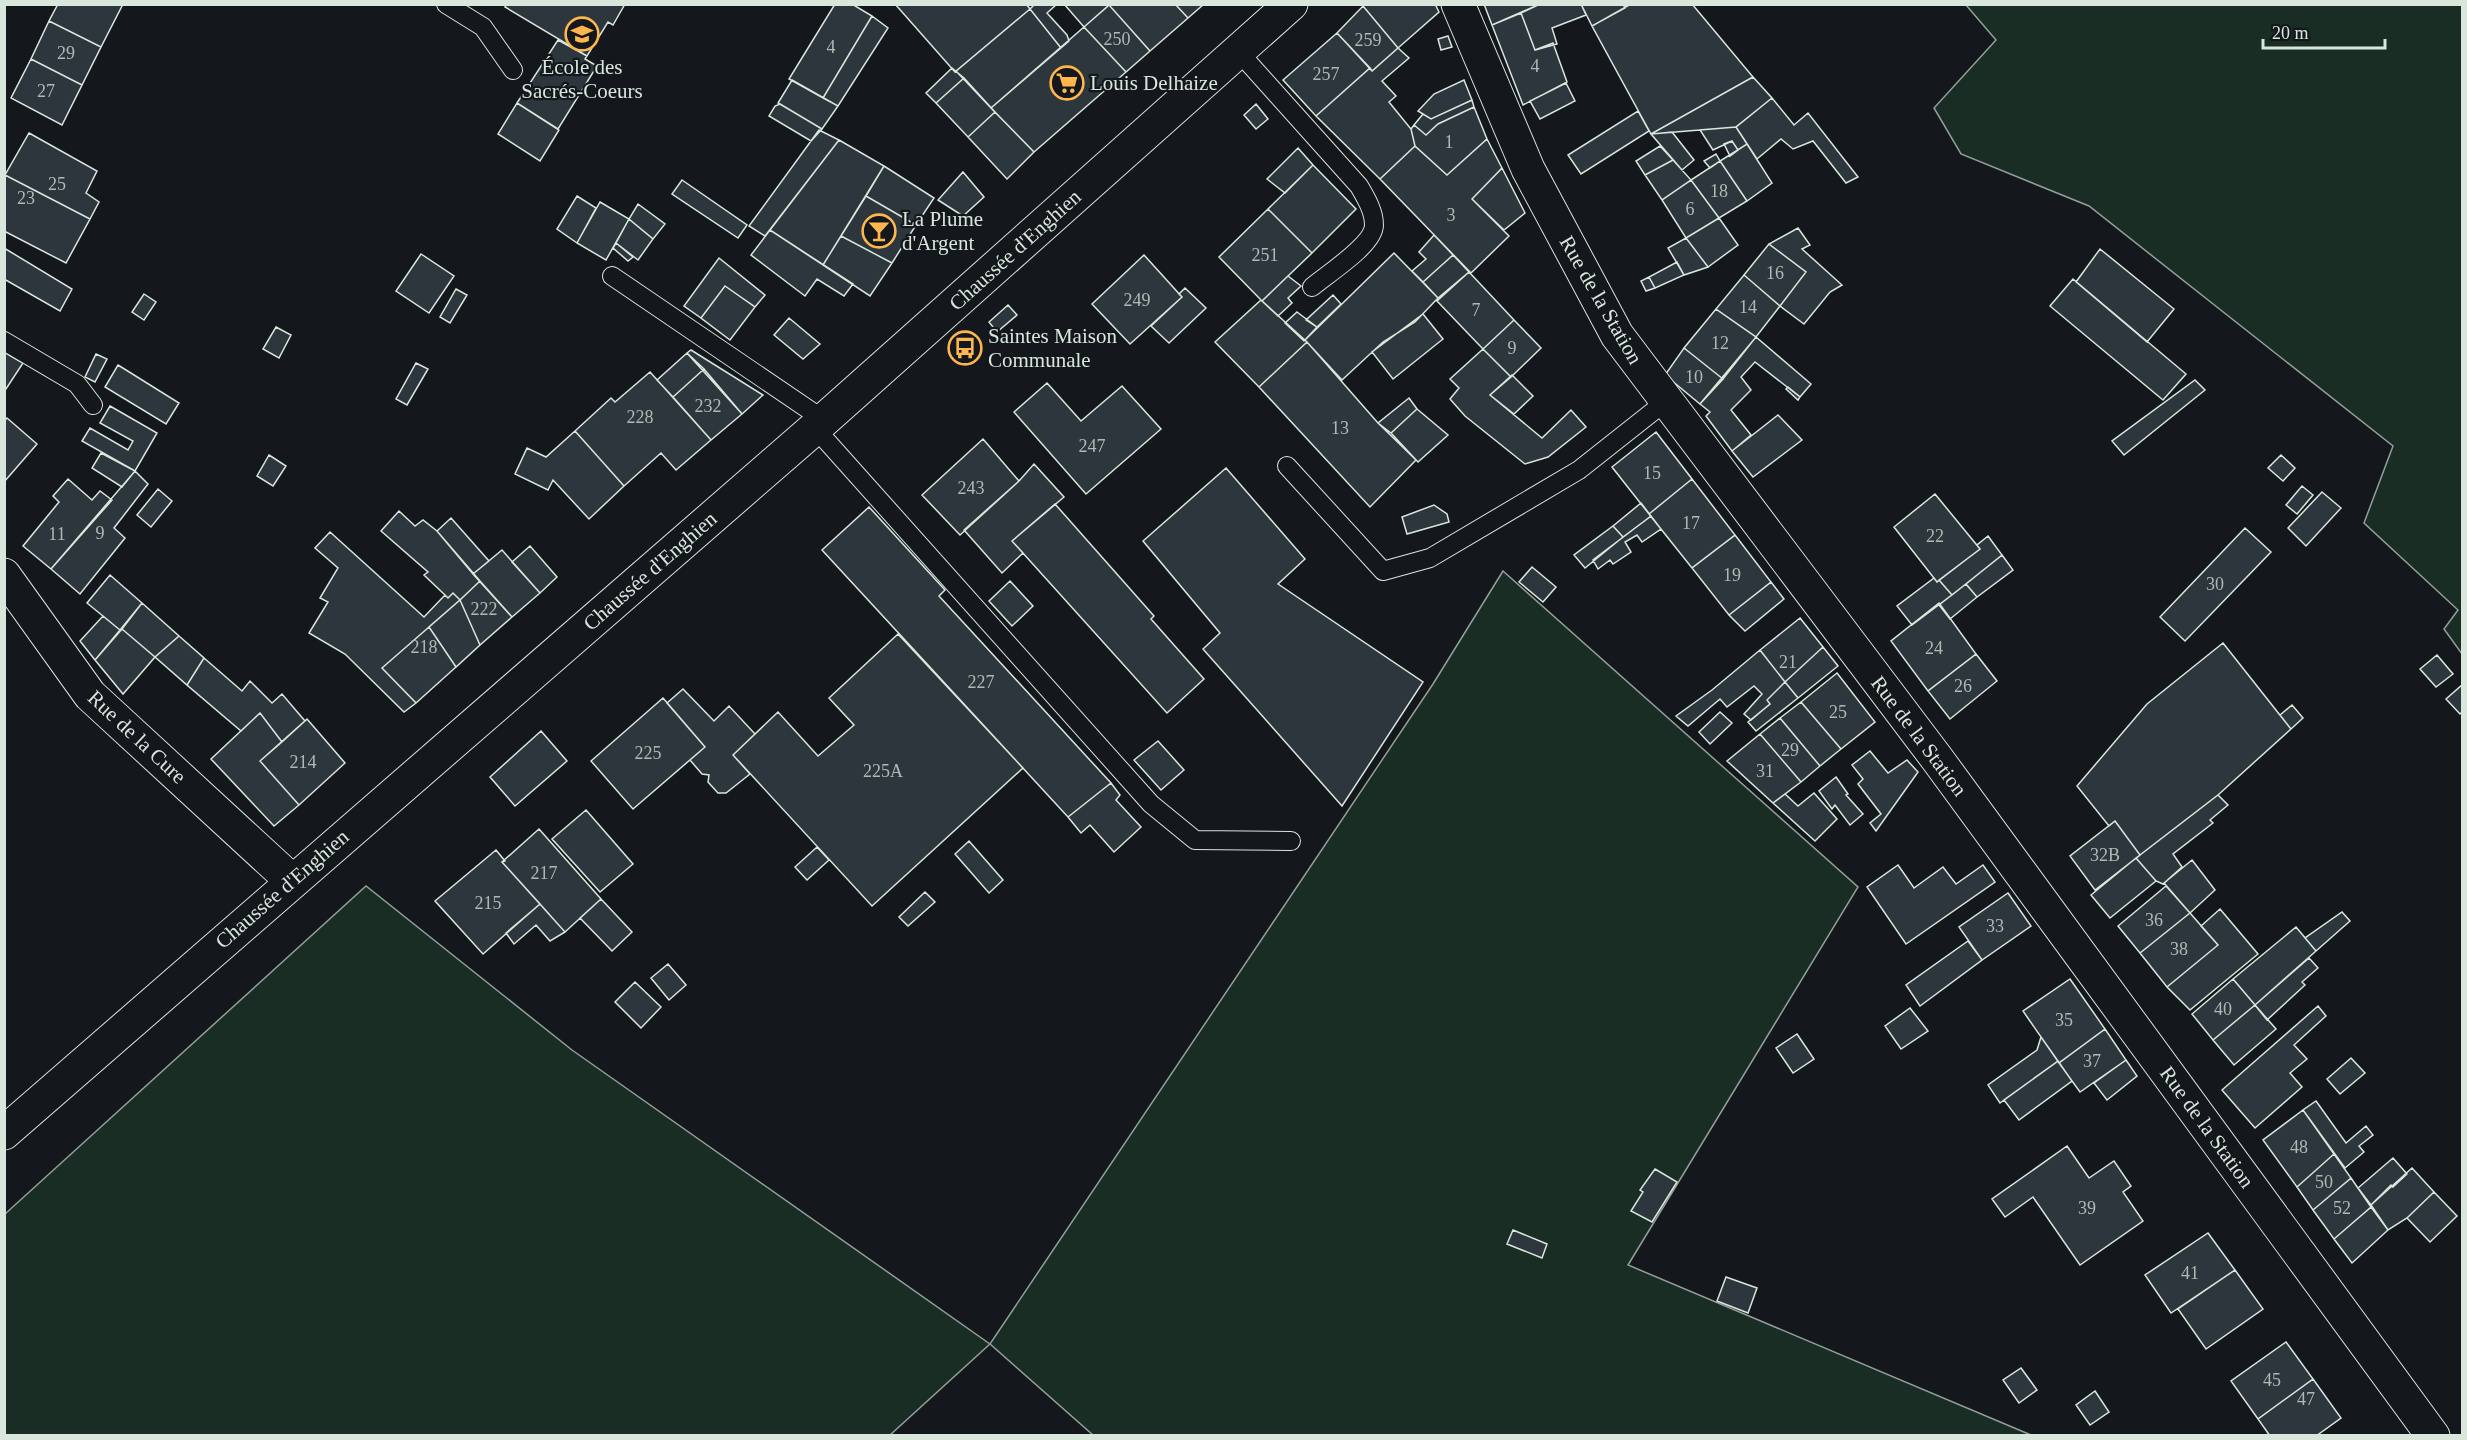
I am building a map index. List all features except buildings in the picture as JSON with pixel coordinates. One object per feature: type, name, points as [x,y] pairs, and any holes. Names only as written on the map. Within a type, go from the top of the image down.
[{"type":"street","name":"Rue de la Station","points":[[1458,4],[1528,169],[1617,335],[1665,402],[1938,760],[2433,1436]]},
{"type":"street","name":"Chaussée d'Enghien","points":[[4,1133],[820,424],[1290,5]]},
{"type":"street","name":"Rue de la Cure","points":[[4,575],[90,695],[292,881]]},
{"type":"lane","points":[[446,4],[483,27],[513,70]]},
{"type":"lane","points":[[1238,51],[1359,186],[1371,208],[1374,227],[1368,242],[1312,287]]},
{"type":"lane","points":[[612,276],[820,424],[1152,804],[1195,840],[1291,841]]},
{"type":"lane","points":[[4,340],[77,384],[93,405]]},
{"type":"lane","points":[[1287,466],[1383,572],[1430,558],[1579,470],[1665,402]]},
{"type":"green space","points":[[1966,5],[2462,5],[2462,654],[2444,629],[2458,610],[2364,523],[2393,446],[2089,206],[1961,154],[1934,108],[1996,40]]},
{"type":"green space","points":[[1503,571],[1858,887],[1628,1265],[2031,1435],[1093,1435],[990,1344],[1433,684]]},
{"type":"green space","points":[[366,886],[572,1050],[990,1344],[890,1435],[5,1436],[5,1214]]},
{"type":"place","name":"École des Sacrés-Coeurs","points":[[582,34]]},
{"type":"place","name":"Louis Delhaize","points":[[1067,83]]},
{"type":"place","name":"La Plume d'Argent","points":[[879,231]]},
{"type":"place","name":"Saintes Maison Communale","points":[[965,348]]}]
